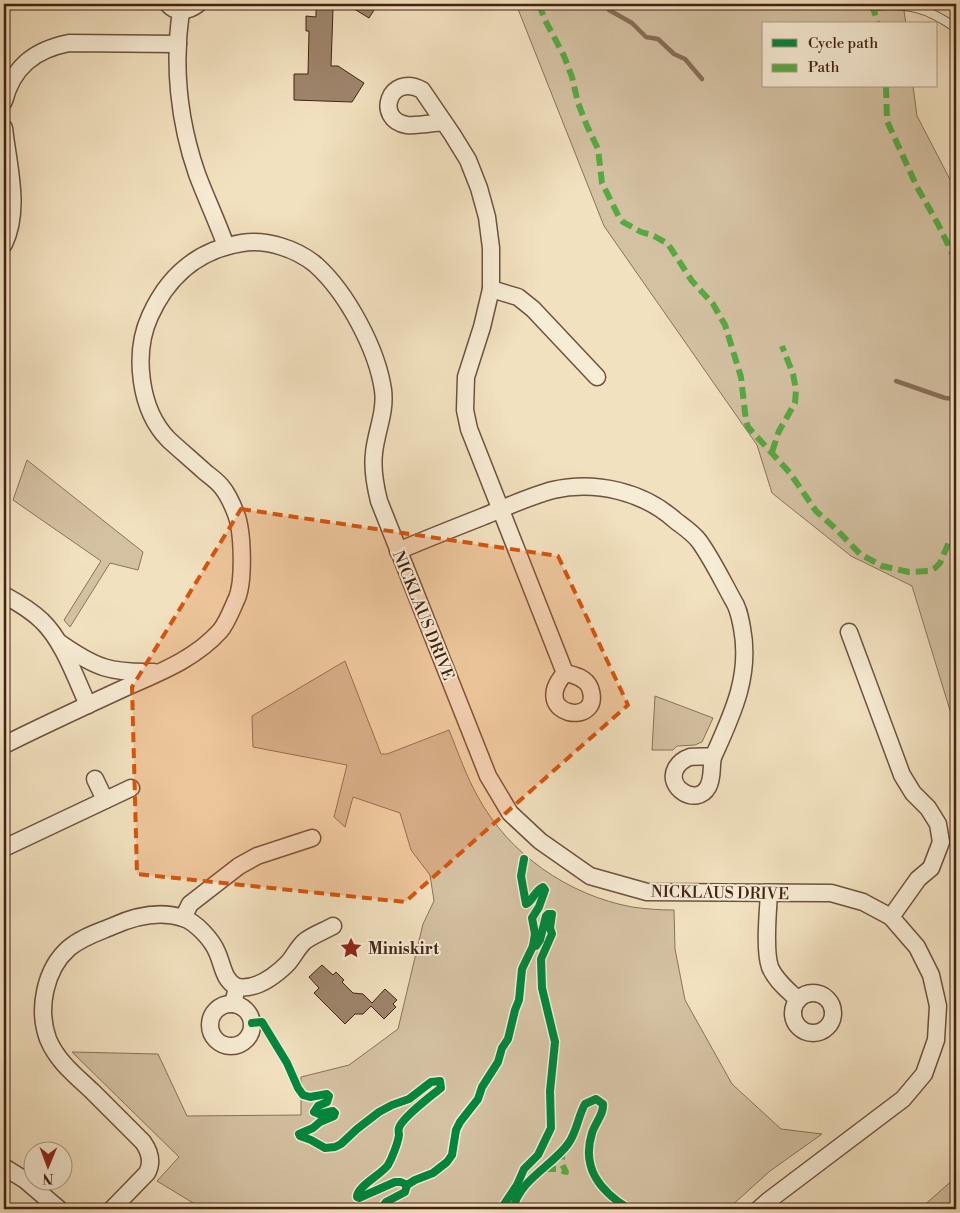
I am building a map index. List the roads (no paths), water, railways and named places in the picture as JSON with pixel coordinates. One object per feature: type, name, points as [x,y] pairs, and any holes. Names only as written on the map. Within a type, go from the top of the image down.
[{"type":"street","points":[[198,4],[191,9],[175,7],[184,130],[198,176],[226,246]]},
{"type":"street","points":[[4,102],[12,79],[27,60],[41,51],[55,46],[68,44],[178,44]]},
{"type":"street","points":[[443,122],[468,160],[479,188],[487,218],[490,241],[491,289],[482,327],[468,370],[465,392],[469,429],[565,673]]},
{"type":"street","points":[[4,128],[12,199],[10,227],[4,244]]},
{"type":"street","name":"NICKLAUS DRIVE","points":[[4,744],[190,658],[222,630],[238,595],[243,558],[237,515],[221,486],[166,438],[149,410],[142,382],[140,350],[149,317],[165,288],[185,267],[204,254],[226,246],[248,242],[273,244],[294,251],[315,264],[335,285],[362,328],[377,362],[383,392],[381,420],[374,454],[374,478],[379,501],[488,776],[510,813],[540,841],[590,876],[647,892],[831,893],[863,902],[891,917],[918,947],[931,975],[938,1006],[936,1040],[924,1074],[903,1099],[759,1209]]},
{"type":"street","points":[[491,289],[518,297],[533,309],[597,377]]},
{"type":"street","points":[[398,550],[553,490],[592,487],[608,489],[624,492],[663,509],[698,540],[738,608],[744,642],[743,675],[734,710],[713,756]]},
{"type":"street","points":[[4,595],[25,607],[43,621],[58,642],[88,705]]},
{"type":"street","points":[[849,632],[902,775],[913,793],[928,808],[938,824],[940,842],[931,868],[918,879],[891,917]]},
{"type":"street","name":"NICKLAUS DRIVE","points":[[58,642],[83,659],[105,668],[120,672],[158,672]]},
{"type":"street","points":[[95,779],[105,800]]},
{"type":"street","points":[[4,848],[131,788]]},
{"type":"street","points":[[183,918],[190,904],[239,866],[257,856],[312,838]]},
{"type":"street","points":[[768,893],[768,961],[775,976],[798,1000]]},
{"type":"street","points":[[112,1209],[147,1173],[150,1167],[150,1153],[143,1142],[61,1061],[47,1036],[44,1020],[44,1003],[47,987],[55,966],[61,957],[80,940],[134,917],[158,914],[183,918],[192,922],[210,940],[217,950],[227,980],[237,987],[245,989],[272,976],[287,964],[305,941],[332,926]]},
{"type":"street","points":[[233,1004],[237,987]]},
{"type":"street","points":[[4,1167],[25,1180],[58,1209]]},
{"type":"lane","points":[[872,6],[919,7],[938,15],[956,28]]},
{"type":"waterway","points":[[609,10],[632,23],[646,37],[658,39],[674,54],[685,59],[702,79]]},
{"type":"waterway","points":[[896,381],[945,398],[956,399]]},
{"type":"place","name":"Miniskirt","points":[[351,948]]}]
